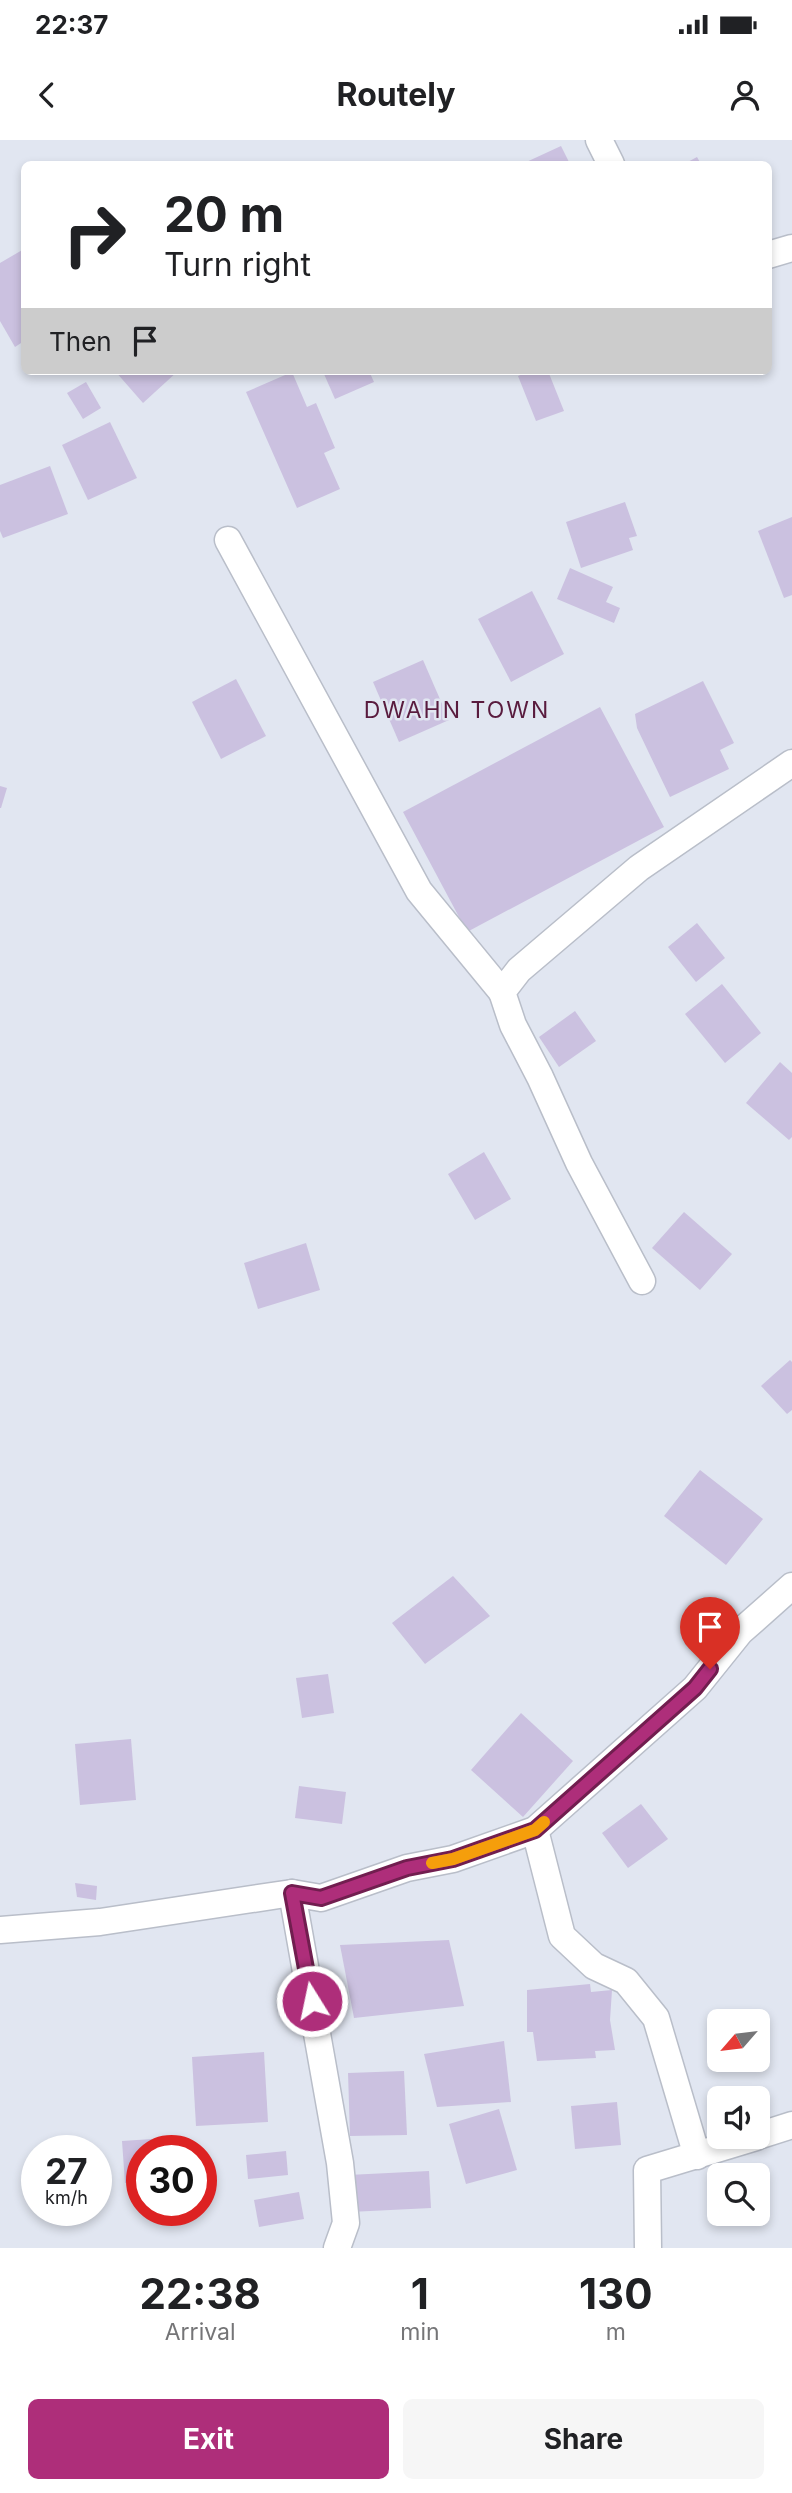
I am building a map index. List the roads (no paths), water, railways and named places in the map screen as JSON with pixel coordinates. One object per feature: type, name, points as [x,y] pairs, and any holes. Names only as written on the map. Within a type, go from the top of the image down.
[{"type":"street","points":[[599,140],[610,161]]},
{"type":"street","points":[[772,253],[792,248]]},
{"type":"street","points":[[228,540],[419,891],[502,992],[513,1026],[540,1077],[579,1163],[642,1281]]},
{"type":"street","points":[[502,992],[519,970],[639,868],[792,763]]},
{"type":"street","points":[[0,1930],[100,1922],[292,1893],[321,1898],[407,1868],[453,1859],[535,1830],[695,1688],[740,1632],[792,1586]]},
{"type":"street","points":[[535,1830],[562,1936],[594,1966],[626,1981],[656,2018],[697,2157]]},
{"type":"street","points":[[292,1893],[340,2163],[346,2223],[337,2248]]},
{"type":"street","points":[[770,2133],[792,2125]]},
{"type":"street","points":[[648,2248],[647,2170],[721,2149]]},
{"type":"district","name":"DWAHN TOWN","points":[[457,710]]}]
